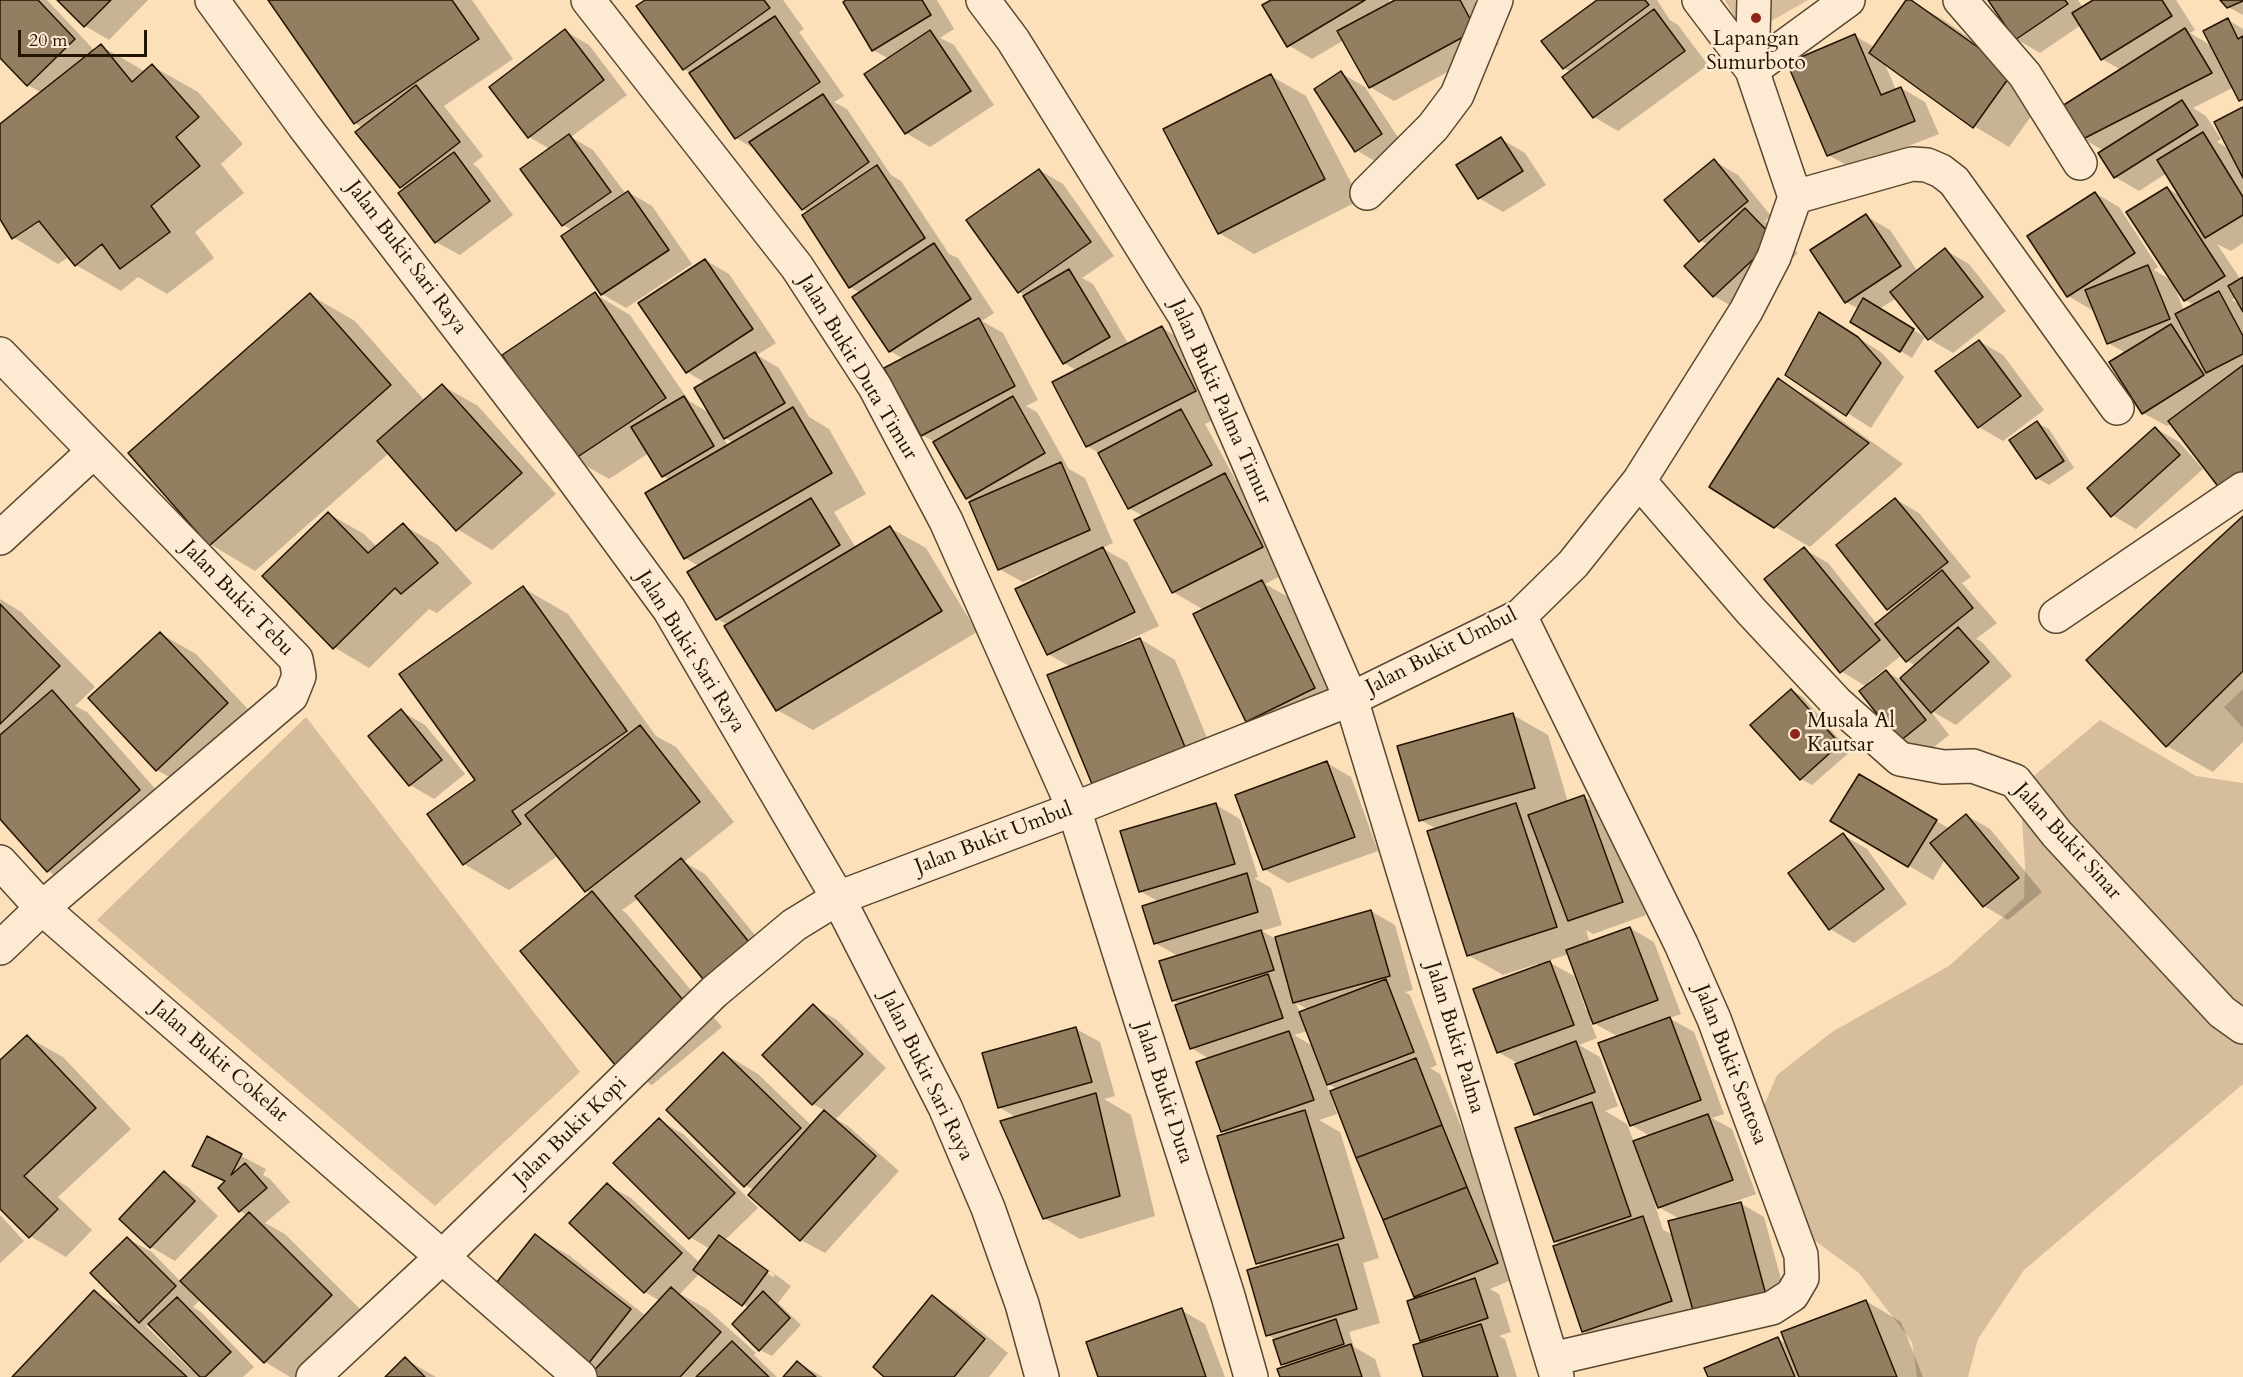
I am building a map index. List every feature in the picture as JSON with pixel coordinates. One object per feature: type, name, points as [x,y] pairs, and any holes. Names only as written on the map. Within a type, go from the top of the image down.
[{"type":"street","name":"Jalan Bukit Sari Raya","points":[[212,0],[304,126],[559,459],[669,609],[838,898],[945,1107],[988,1208],[1018,1293],[1042,1377]]},
{"type":"street","name":"Jalan Bukit Duta Timur","points":[[588,0],[797,267],[874,387],[946,521],[1074,809]]},
{"type":"street","name":"Jalan Bukit Palma Timur","points":[[983,0],[1013,40],[1185,316],[1351,699]]},
{"type":"street","points":[[1367,193],[1433,127],[1457,95],[1496,0]]},
{"type":"street","points":[[1699,0],[1752,70],[1796,197],[1912,164],[1927,165],[1941,171],[1954,181],[2117,408]]},
{"type":"street","points":[[1752,70],[1754,0]]},
{"type":"street","points":[[1752,70],[1848,0]]},
{"type":"street","points":[[1960,0],[2025,75],[2080,163]]},
{"type":"street","name":"Jalan Bukit Umbul","points":[[838,898],[1074,809],[1351,699],[1520,616],[1572,564],[1639,481],[1746,311],[1774,257],[1796,197]]},
{"type":"street","name":"Jalan Bukit Tebu","points":[[0,354],[296,659],[298,676],[291,696],[42,908],[0,948]]},
{"type":"street","points":[[0,538],[93,452]]},
{"type":"street","name":"Jalan Bukit Sinar","points":[[1639,481],[1751,610],[1837,703],[1900,759],[1943,767],[1973,766],[2015,781],[2057,834],[2127,910],[2222,1012],[2243,1027]]},
{"type":"street","points":[[2056,616],[2243,489]]},
{"type":"street","name":"Jalan Bukit Sentosa","points":[[1520,616],[1686,955],[1714,1019],[1801,1255],[1802,1278],[1792,1295],[1772,1308],[1554,1368]]},
{"type":"street","name":"Jalan Bukit Palma","points":[[1351,699],[1554,1368]]},
{"type":"street","name":"Jalan Bukit Duta","points":[[1074,809],[1228,1296],[1251,1377]]},
{"type":"street","name":"Jalan Bukit Cokelat","points":[[0,862],[42,908],[580,1377]]},
{"type":"street","name":"Jalan Bukit Kopi","points":[[313,1377],[442,1257],[714,992],[795,925],[838,898]]},
{"type":"shaded area","name":"Lapangan Sumurboto","points":[[1725,0],[1808,0],[1745,36]]},
{"type":"shaded area","points":[[2243,689],[2243,728],[2224,707]]},
{"type":"shaded area","points":[[306,717],[580,1072],[435,1206],[97,920]]},
{"type":"shaded area","points":[[2100,720],[2196,776],[2243,783],[2243,1084],[2024,1270],[1978,1339],[1968,1377],[1917,1377],[1912,1342],[1859,1273],[1803,1232],[1760,1115],[1777,1075],[1832,1032],[1949,966],[2024,898],[2025,865],[2022,821],[2035,775]]},
{"type":"building","points":[[0,0],[38,0],[75,39],[27,86],[0,58]]},
{"type":"building","points":[[57,0],[111,0],[84,27]]},
{"type":"building","points":[[268,0],[452,0],[479,39],[354,124]]},
{"type":"building","points":[[645,0],[764,0],[770,8],[683,70],[636,6]]},
{"type":"building","points":[[846,0],[922,0],[931,15],[872,51],[843,2]]},
{"type":"building","points":[[1271,0],[1365,0],[1287,47],[1262,5]]},
{"type":"building","points":[[1395,0],[1460,0],[1476,30],[1369,88],[1337,31]]},
{"type":"building","points":[[1597,0],[1645,0],[1649,5],[1563,69],[1541,41]]},
{"type":"building","points":[[1906,0],[1911,0],[2013,72],[1973,128],[1869,53]]},
{"type":"building","points":[[1988,0],[2065,0],[2068,4],[2015,40]]},
{"type":"building","points":[[2093,0],[2162,0],[2172,16],[2101,60],[2072,13]]},
{"type":"building","points":[[2220,0],[2243,0],[2243,1],[2227,8]]},
{"type":"building","points":[[1654,9],[1685,51],[1593,118],[1562,77]]},
{"type":"building","points":[[775,16],[820,82],[735,139],[689,73]]},
{"type":"building","points":[[2228,18],[2238,39],[2243,36],[2243,99],[2239,101],[2203,31]]},
{"type":"building","points":[[2185,28],[2212,73],[2081,140],[2059,108]]},
{"type":"building","points":[[565,29],[604,80],[528,138],[489,87]]},
{"type":"building","points":[[930,30],[971,91],[905,134],[864,74]]},
{"type":"building","points":[[1855,34],[1881,95],[1901,87],[1915,121],[1827,156],[1787,63]]},
{"type":"building","points":[[101,44],[132,82],[152,64],[199,117],[176,137],[200,166],[151,206],[170,232],[120,269],[102,244],[75,266],[39,221],[12,239],[0,219],[0,124]]},
{"type":"building","points":[[1341,71],[1382,134],[1355,152],[1314,89]]},
{"type":"building","points":[[1271,74],[1325,179],[1218,234],[1163,129]]},
{"type":"building","points":[[416,85],[460,142],[400,188],[355,132]]},
{"type":"building","points":[[823,94],[869,162],[802,210],[749,142]]},
{"type":"building","points":[[2182,100],[2198,125],[2114,178],[2098,153]]},
{"type":"building","points":[[2243,107],[2243,178],[2214,122]]},
{"type":"building","points":[[2203,132],[2243,197],[2243,215],[2205,238],[2157,160]]},
{"type":"building","points":[[569,134],[611,192],[562,226],[520,169]]},
{"type":"building","points":[[1501,137],[1523,171],[1478,199],[1456,165]]},
{"type":"building","points":[[454,152],[490,201],[435,243],[398,193]]},
{"type":"building","points":[[1714,159],[1748,201],[1699,242],[1664,200]]},
{"type":"building","points":[[877,165],[925,238],[849,288],[802,215]]},
{"type":"building","points":[[1039,169],[1091,242],[1018,293],[966,220]]},
{"type":"building","points":[[2167,187],[2225,276],[2184,301],[2126,212]]},
{"type":"building","points":[[628,191],[669,250],[601,295],[561,236]]},
{"type":"building","points":[[2095,192],[2135,253],[2067,297],[2027,236]]},
{"type":"building","points":[[1745,208],[1775,239],[1713,297],[1684,266]]},
{"type":"building","points":[[1866,214],[1901,266],[1845,303],[1810,250]]},
{"type":"building","points":[[934,243],[971,299],[889,352],[852,297]]},
{"type":"building","points":[[1945,248],[1983,297],[1928,340],[1890,292]]},
{"type":"building","points":[[705,259],[753,329],[686,373],[638,303]]},
{"type":"building","points":[[2148,265],[2170,319],[2107,344],[2085,290]]},
{"type":"building","points":[[1069,269],[1110,337],[1063,364],[1023,296]]},
{"type":"building","points":[[2243,277],[2243,312],[2228,286]]},
{"type":"building","points":[[2219,291],[2243,336],[2243,354],[2206,373],[2175,314]]},
{"type":"building","points":[[595,292],[666,398],[573,460],[502,355]]},
{"type":"building","points":[[310,293],[391,385],[209,546],[128,453]]},
{"type":"building","points":[[1863,298],[1914,329],[1900,352],[1850,322]]},
{"type":"building","points":[[1819,312],[1858,337],[1881,363],[1846,416],[1785,375]]},
{"type":"building","points":[[979,318],[1015,386],[921,436],[884,368]]},
{"type":"building","points":[[2171,324],[2204,375],[2142,414],[2109,362]]},
{"type":"building","points":[[1162,326],[1196,391],[1086,447],[1052,382]]},
{"type":"building","points":[[1979,340],[2021,396],[1978,428],[1935,371]]},
{"type":"building","points":[[755,352],[785,403],[724,439],[694,388]]},
{"type":"building","points":[[2243,365],[2243,472],[2220,489],[2168,421]]},
{"type":"building","points":[[1778,378],[1869,443],[1774,528],[1709,487]]},
{"type":"building","points":[[442,384],[522,473],[456,531],[377,441]]},
{"type":"building","points":[[684,396],[714,446],[662,477],[631,427]]},
{"type":"building","points":[[1013,396],[1045,453],[966,499],[933,442]]},
{"type":"building","points":[[793,407],[832,473],[684,559],[645,493]]},
{"type":"building","points":[[1181,409],[1212,465],[1128,509],[1098,453]]},
{"type":"building","points":[[2037,421],[2064,461],[2036,479],[2009,440]]},
{"type":"building","points":[[2155,427],[2180,455],[2111,517],[2087,488]]},
{"type":"building","points":[[1061,462],[1090,530],[998,570],[969,502]]},
{"type":"building","points":[[1225,473],[1263,547],[1172,593],[1134,520]]},
{"type":"building","points":[[811,498],[840,545],[716,620],[687,572]]},
{"type":"building","points":[[1895,498],[1948,562],[1887,610],[1836,545]]},
{"type":"building","points":[[328,512],[368,553],[403,523],[438,563],[401,594],[395,588],[333,649],[262,576]]},
{"type":"building","points":[[2243,516],[2243,671],[2166,747],[2086,660]]},
{"type":"building","points":[[890,526],[942,611],[776,711],[724,626]]},
{"type":"building","points":[[1103,547],[1135,612],[1047,655],[1015,589]]},
{"type":"building","points":[[1804,547],[1880,640],[1840,673],[1764,579]]},
{"type":"building","points":[[1942,570],[1973,608],[1906,662],[1875,624]]},
{"type":"building","points":[[1262,580],[1315,688],[1246,722],[1193,614]]},
{"type":"building","points":[[523,586],[627,731],[512,811],[521,824],[463,865],[427,814],[475,780],[399,674]]},
{"type":"building","points":[[0,604],[60,666],[0,724]]},
{"type":"building","points":[[1958,627],[1989,662],[1931,713],[1900,678]]},
{"type":"building","points":[[160,632],[228,703],[156,771],[88,698]]},
{"type":"building","points":[[1140,638],[1185,747],[1092,784],[1047,675]]},
{"type":"building","points":[[1886,670],[1926,720],[1899,742],[1859,691]]},
{"type":"building","name":"Musala Al Kautsar","points":[[1791,689],[1840,744],[1800,780],[1750,725]]},
{"type":"building","points":[[52,690],[140,790],[47,872],[0,819],[0,735]]},
{"type":"building","points":[[401,709],[442,760],[409,786],[368,736]]},
{"type":"building","points":[[1513,713],[1535,788],[1419,821],[1397,746]]},
{"type":"building","points":[[640,725],[700,802],[585,892],[525,815]]},
{"type":"building","points":[[1327,761],[1355,837],[1263,870],[1235,795]]},
{"type":"building","points":[[1859,774],[1937,820],[1908,867],[1830,821]]},
{"type":"building","points":[[1584,795],[1623,902],[1568,921],[1528,815]]},
{"type":"building","points":[[1216,803],[1235,864],[1139,892],[1120,831]]},
{"type":"building","points":[[1516,803],[1557,927],[1467,956],[1427,831]]},
{"type":"building","points":[[1966,814],[2019,878],[1983,907],[1930,843]]},
{"type":"building","points":[[1843,833],[1884,889],[1829,930],[1788,873]]},
{"type":"building","points":[[681,858],[749,942],[703,979],[635,896]]},
{"type":"building","points":[[1247,873],[1258,912],[1154,944],[1142,906]]},
{"type":"building","points":[[592,891],[688,1006],[616,1066],[520,951]]},
{"type":"building","points":[[1371,910],[1390,976],[1293,1003],[1275,937]]},
{"type":"building","points":[[1630,927],[1658,1000],[1593,1024],[1566,950]]},
{"type":"building","points":[[1261,930],[1274,970],[1172,1001],[1159,961]]},
{"type":"building","points":[[1550,961],[1574,1025],[1497,1053],[1473,989]]},
{"type":"building","points":[[1268,974],[1283,1018],[1190,1049],[1175,1005]]},
{"type":"building","points":[[1386,979],[1414,1052],[1327,1085],[1299,1012]]},
{"type":"building","points":[[813,1004],[863,1054],[812,1105],[762,1055]]},
{"type":"building","points":[[1670,1017],[1701,1100],[1630,1126],[1598,1043]]},
{"type":"building","points":[[1076,1027],[1092,1082],[998,1108],[982,1053]]},
{"type":"building","points":[[1289,1031],[1314,1100],[1221,1132],[1196,1062]]},
{"type":"building","points":[[27,1035],[96,1108],[24,1176],[58,1209],[29,1238],[0,1209],[0,1060]]},
{"type":"building","points":[[1576,1041],[1595,1092],[1534,1115],[1515,1064]]},
{"type":"building","points":[[723,1052],[801,1128],[744,1187],[666,1110]]},
{"type":"building","points":[[1416,1058],[1442,1125],[1356,1158],[1330,1091]]},
{"type":"building","points":[[1096,1093],[1120,1196],[1043,1219],[1000,1121]]},
{"type":"building","points":[[1592,1102],[1631,1216],[1554,1242],[1515,1128]]},
{"type":"building","points":[[824,1110],[876,1156],[800,1241],[748,1195]]},
{"type":"building","points":[[1305,1110],[1344,1238],[1256,1264],[1217,1136]]},
{"type":"building","points":[[1708,1114],[1733,1180],[1658,1208],[1633,1141]]},
{"type":"building","points":[[659,1118],[735,1193],[689,1239],[613,1163]]},
{"type":"building","points":[[1442,1125],[1467,1187],[1383,1220],[1356,1158]]},
{"type":"building","points":[[207,1136],[242,1154],[231,1175],[245,1163],[267,1188],[239,1212],[218,1188],[225,1181],[192,1166]]},
{"type":"building","points":[[164,1171],[195,1201],[150,1248],[119,1219]]},
{"type":"building","points":[[607,1183],[682,1253],[644,1293],[569,1223]]},
{"type":"building","points":[[1467,1187],[1498,1263],[1414,1297],[1383,1220]]},
{"type":"building","points":[[1741,1202],[1766,1295],[1694,1314],[1668,1221]]},
{"type":"building","points":[[249,1212],[332,1295],[264,1363],[180,1281]]},
{"type":"building","points":[[1643,1216],[1672,1301],[1582,1332],[1553,1246]]},
{"type":"building","points":[[535,1234],[631,1309],[578,1377],[478,1306]]},
{"type":"building","points":[[719,1235],[768,1271],[742,1306],[693,1270]]},
{"type":"building","points":[[127,1237],[176,1286],[139,1323],[90,1273]]},
{"type":"building","points":[[1338,1244],[1357,1309],[1266,1336],[1247,1270]]},
{"type":"building","points":[[1475,1278],[1488,1318],[1420,1341],[1407,1301]]},
{"type":"building","points":[[671,1287],[721,1332],[680,1377],[588,1377]]},
{"type":"building","points":[[94,1290],[187,1377],[12,1377]]},
{"type":"building","points":[[763,1291],[790,1318],[759,1351],[732,1324]]},
{"type":"building","points":[[932,1295],[985,1339],[954,1377],[884,1377],[873,1367]]},
{"type":"building","points":[[177,1297],[231,1352],[205,1377],[200,1377],[148,1324]]},
{"type":"building","points":[[1866,1300],[1897,1377],[1799,1377],[1781,1332]]},
{"type":"building","points":[[1182,1308],[1206,1377],[1098,1377],[1086,1342]]},
{"type":"building","points":[[1336,1319],[1344,1344],[1281,1365],[1273,1340]]},
{"type":"building","points":[[1481,1324],[1498,1377],[1423,1377],[1413,1345]]},
{"type":"building","points":[[1778,1337],[1795,1377],[1708,1377],[1704,1368]]},
{"type":"building","points":[[732,1341],[769,1377],[696,1377]]},
{"type":"building","points":[[1351,1344],[1362,1377],[1280,1377],[1277,1369]]},
{"type":"building","points":[[405,1357],[425,1377],[385,1377]]},
{"type":"building","points":[[797,1361],[816,1377],[783,1377]]},
{"type":"place","name":"Lapangan Sumurboto","points":[[1756,18]]},
{"type":"place","name":"Musala Al Kautsar","points":[[1795,734]]}]
